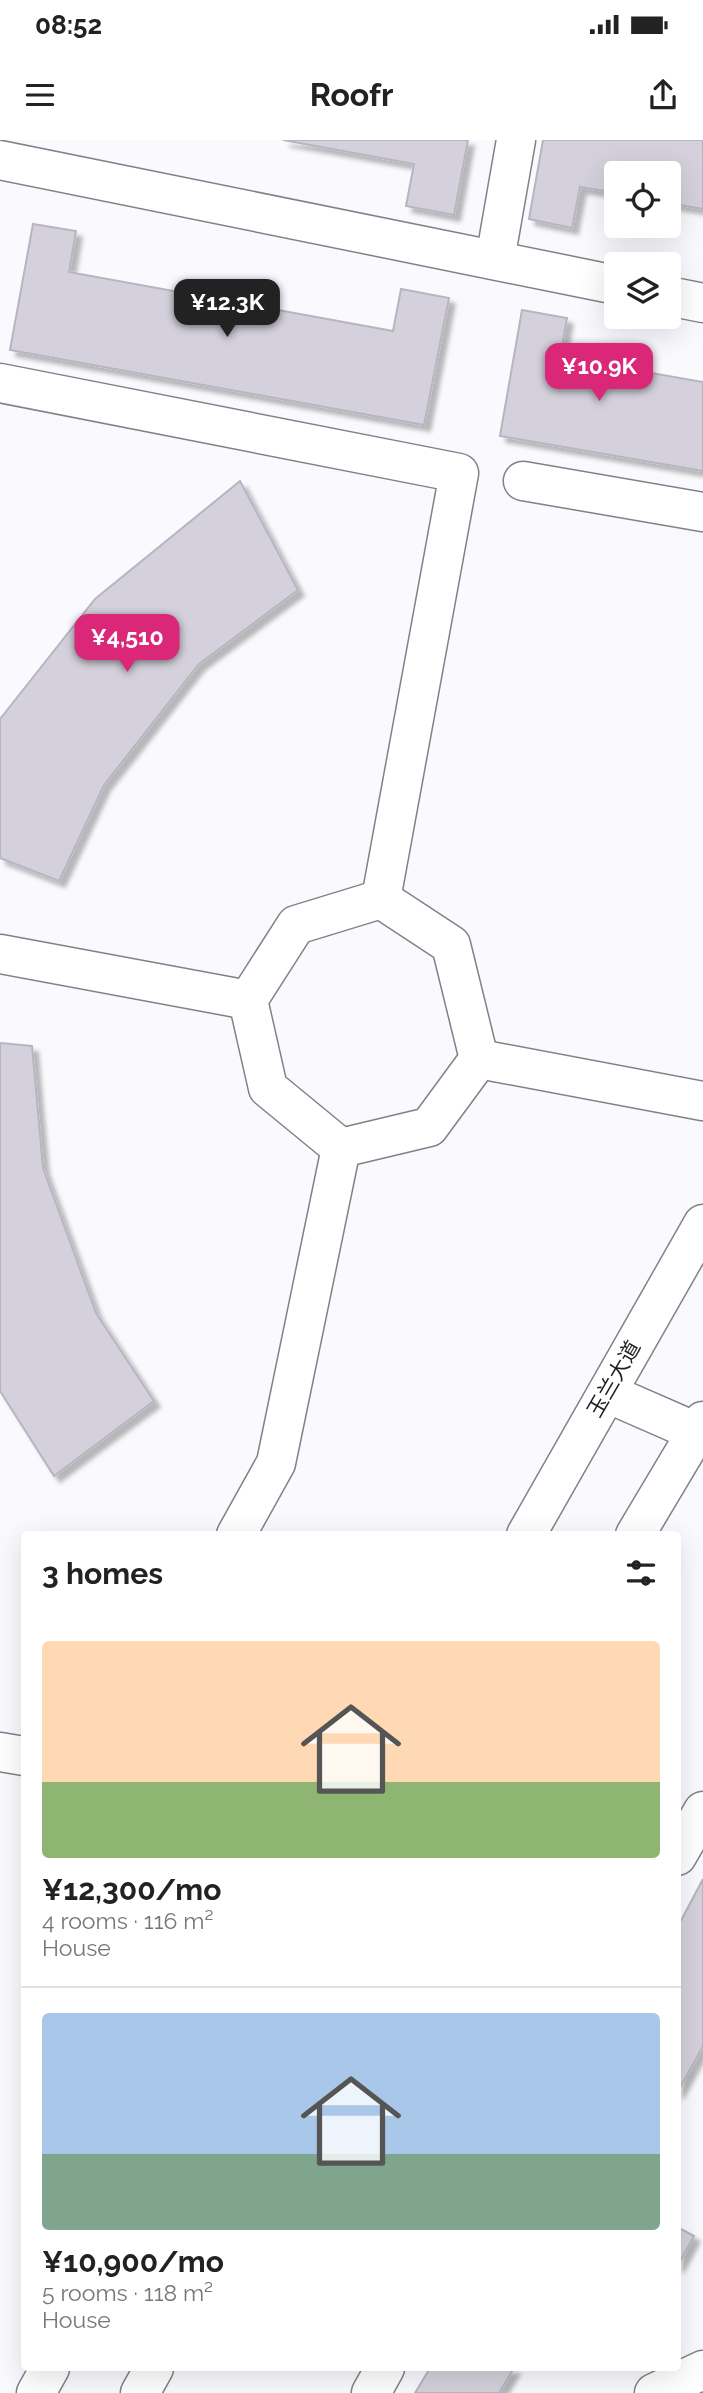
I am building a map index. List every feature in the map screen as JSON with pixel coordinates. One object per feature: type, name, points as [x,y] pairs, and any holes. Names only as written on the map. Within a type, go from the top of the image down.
[{"type":"main road","points":[[495,260],[516,140]]},
{"type":"main road","points":[[0,160],[604,283]]},
{"type":"main road","points":[[681,299],[703,303]]},
{"type":"main road","points":[[0,383],[458,473],[381,899]]},
{"type":"main road","points":[[523,481],[703,512]]},
{"type":"main road","points":[[341,1148],[268,1088],[248,999],[296,925],[381,899]]},
{"type":"main road","points":[[381,899],[451,945],[479,1059]]},
{"type":"main road","points":[[0,954],[248,999]]},
{"type":"main road","points":[[479,1059],[703,1101]]},
{"type":"main road","points":[[341,1148],[429,1127],[479,1059]]},
{"type":"main road","points":[[238,1531],[276,1463],[341,1148]]},
{"type":"main road","name":"玉兰大道","points":[[528,1531],[703,1224]]},
{"type":"main road","points":[[607,1393],[701,1430],[638,1531]]},
{"type":"main road","points":[[0,1752],[21,1756]]},
{"type":"main road","points":[[681,1849],[703,1811]]},
{"type":"main road","points":[[654,2393],[703,2370]]},
{"type":"main road","points":[[36,2393],[48,2371]]},
{"type":"main road","points":[[140,2393],[152,2371]]},
{"type":"main road","points":[[371,2393],[383,2371]]},
{"type":"building","points":[[283,140],[468,140],[454,215],[406,206],[414,164]]},
{"type":"building","points":[[543,140],[703,140],[703,209],[681,205],[681,161],[604,161],[604,191],[580,187],[572,228],[529,219]]},
{"type":"building","points":[[33,224],[76,231],[69,272],[393,331],[401,289],[449,298],[424,425],[10,350]]},
{"type":"building","points":[[522,310],[567,318],[560,357],[703,382],[703,471],[500,436]]},
{"type":"building","points":[[240,481],[298,590],[199,664],[104,785],[59,881],[0,858],[0,719],[95,599]]},
{"type":"building","points":[[0,1043],[32,1046],[43,1168],[96,1313],[154,1401],[54,1476],[0,1391]]},
{"type":"building","points":[[703,1879],[703,2046],[681,2086],[681,1920]]},
{"type":"building","points":[[681,2229],[694,2236],[681,2260]]},
{"type":"building","points":[[428,2371],[512,2371],[499,2393],[415,2393]]}]
